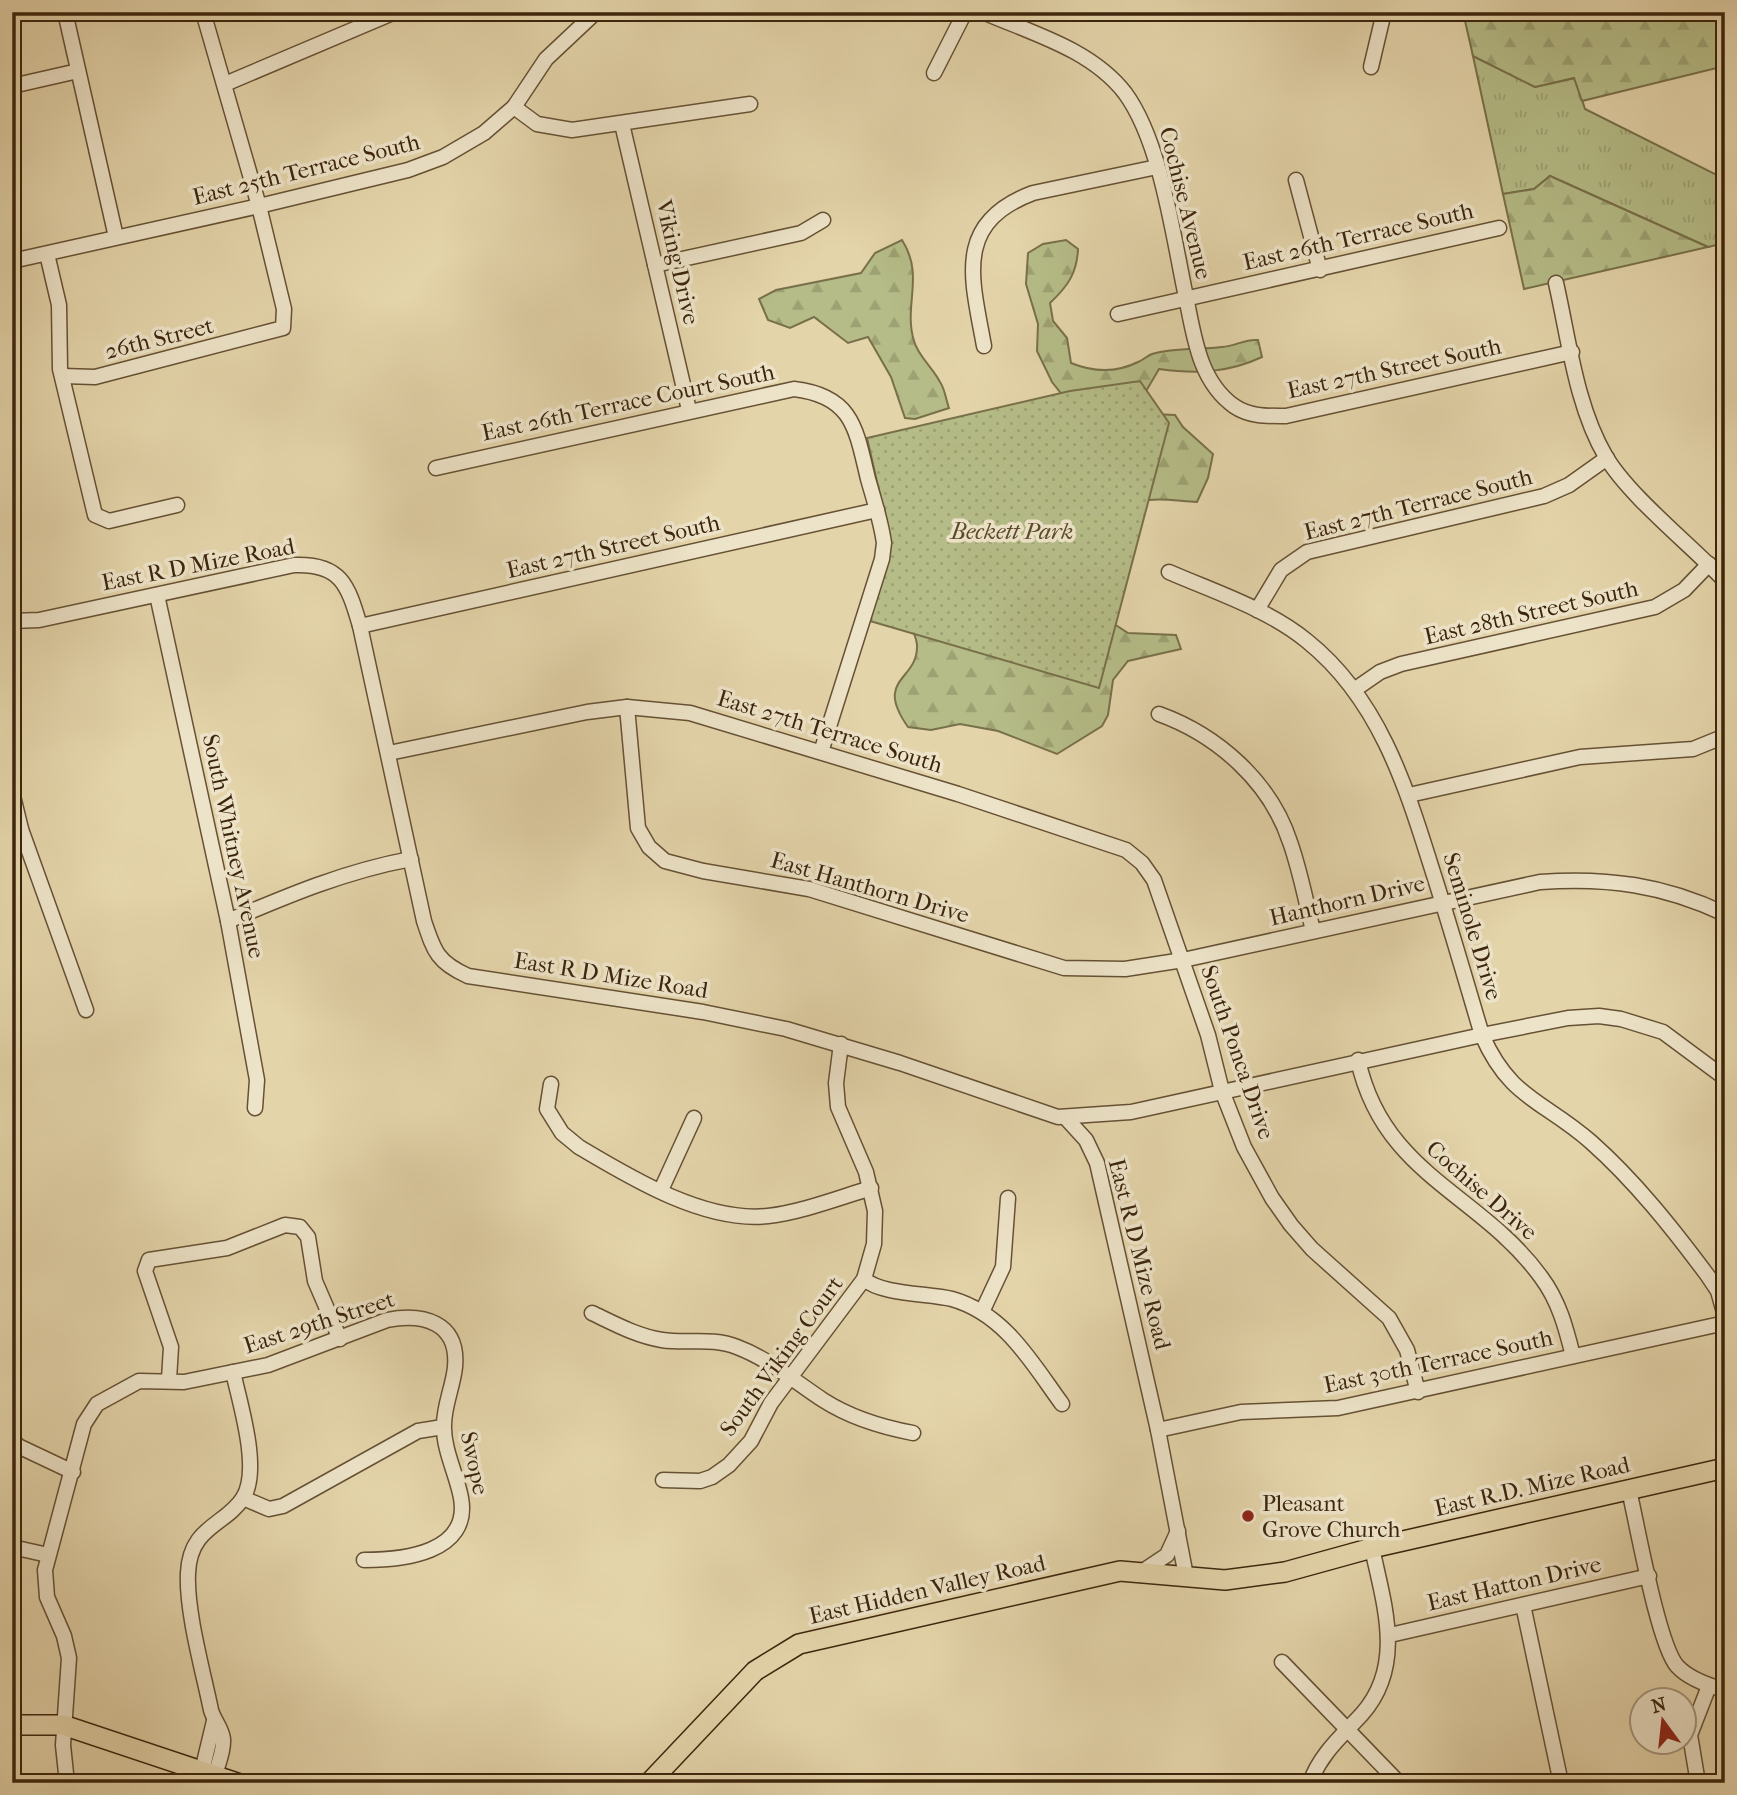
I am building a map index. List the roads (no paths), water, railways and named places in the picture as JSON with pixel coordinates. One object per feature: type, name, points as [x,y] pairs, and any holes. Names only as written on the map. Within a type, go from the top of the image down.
[{"type":"main road","name":"East R.D. Mize Road","points":[[1186,1576],[1225,1580],[1285,1572],[1372,1548],[1725,1468]]},
{"type":"main road","name":"East Hidden Valley Road","points":[[649,1783],[755,1671],[799,1644],[1120,1571],[1186,1576]]},
{"type":"main road","points":[[12,1725],[64,1724],[237,1783]]},
{"type":"street","points":[[65,12],[116,237]]},
{"type":"street","points":[[202,12],[259,206]]},
{"type":"street","points":[[225,84],[395,12]]},
{"type":"street","name":"East 25th Terrace South","points":[[12,261],[259,206],[426,165],[462,149],[514,107],[546,59],[596,12]]},
{"type":"street","points":[[934,73],[965,12]]},
{"type":"street","name":"Cochise Avenue","points":[[983,12],[1069,49],[1105,73],[1139,114],[1157,167],[1195,346],[1209,377],[1228,400]]},
{"type":"street","points":[[1371,67],[1384,12]]},
{"type":"street","points":[[12,86],[78,71]]},
{"type":"street","points":[[514,107],[537,124],[560,130],[622,124],[750,104]]},
{"type":"street","name":"Viking Drive","points":[[622,124],[689,410]]},
{"type":"street","points":[[984,346],[971,263],[980,233],[995,214],[1014,200],[1032,193],[1157,167]]},
{"type":"street","points":[[1296,180],[1320,270]]},
{"type":"street","name":"26th Street","points":[[63,376],[95,377],[265,336],[283,328],[285,309],[259,206]]},
{"type":"street","points":[[655,265],[801,233],[822,220]]},
{"type":"street","name":"East 26th Terrace South","points":[[1118,314],[1499,228]]},
{"type":"street","points":[[47,254],[59,305],[62,384],[95,515],[109,521],[177,505]]},
{"type":"street","points":[[1556,283],[1588,422],[1607,458],[1624,480],[1725,580]]},
{"type":"street","name":"East 27th Street South","points":[[1228,400],[1253,414],[1286,416],[1572,352]]},
{"type":"street","name":"East 26th Terrace Court South","points":[[436,468],[794,388],[818,392],[844,410],[855,426],[884,542],[882,559],[821,752]]},
{"type":"street","name":"East 27th Terrace South","points":[[1256,610],[1281,570],[1307,552],[1544,496],[1569,485],[1607,458]]},
{"type":"street","name":"East 27th Street South","points":[[360,626],[877,510]]},
{"type":"street","name":"East R D Mize Road","points":[[12,621],[40,620],[294,565],[316,564],[329,568],[346,587],[360,626],[411,859],[435,954],[450,968],[468,976],[703,1012],[841,1044],[955,1084],[1065,1118],[1086,1140],[1097,1163],[1158,1430],[1186,1576]]},
{"type":"street","name":"East 28th Street South","points":[[1354,690],[1380,672],[1401,664],[1655,607],[1684,590],[1709,564]]},
{"type":"street","name":"Seminole Drive","points":[[1169,572],[1256,610],[1307,640],[1354,690],[1379,727],[1409,795],[1482,1035],[1494,1063],[1512,1085],[1590,1141],[1659,1214],[1708,1276],[1725,1316]]},
{"type":"street","name":"South Whitney Avenue","points":[[158,595],[228,921],[257,1080],[256,1108]]},
{"type":"street","name":"East 27th Terrace South","points":[[389,753],[587,712],[627,707],[690,713],[1126,850],[1142,863],[1154,880],[1183,960]]},
{"type":"street","name":"East Hanthorn Drive","points":[[627,707],[638,828],[649,847],[665,862],[809,889],[1064,968],[1125,969],[1183,960]]},
{"type":"street","points":[[1159,714],[1188,725],[1221,747],[1264,792],[1290,841],[1314,931]]},
{"type":"street","points":[[1409,795],[1580,757],[1693,749],[1725,736]]},
{"type":"street","points":[[12,792],[21,829],[86,1010]]},
{"type":"street","points":[[12,848],[21,829]]},
{"type":"street","points":[[228,921],[315,884],[367,867],[411,859]]},
{"type":"street","name":"Hanthorn Drive","points":[[1183,960],[1540,882],[1578,879],[1624,881],[1655,887],[1725,914]]},
{"type":"street","name":"South Ponca Drive","points":[[1183,960],[1222,1091],[1244,1147],[1272,1199],[1312,1249],[1389,1318],[1407,1350],[1418,1392]]},
{"type":"street","points":[[1065,1118],[1131,1112],[1358,1060],[1568,1018],[1621,1019],[1663,1032],[1725,1078]]},
{"type":"street","name":"South Viking Court","points":[[663,1480],[680,1482],[707,1479],[729,1465],[751,1441],[771,1403],[864,1279],[874,1244],[875,1211],[871,1188],[838,1107],[836,1083],[841,1044]]},
{"type":"street","name":"Cochise Drive","points":[[1358,1060],[1372,1106],[1402,1149],[1426,1174],[1480,1216],[1524,1256],[1542,1278],[1562,1315],[1573,1356]]},
{"type":"street","points":[[551,1084],[547,1110],[562,1133],[594,1156],[704,1210],[729,1215],[767,1216],[871,1188]]},
{"type":"street","points":[[661,1190],[694,1118]]},
{"type":"street","points":[[982,1312],[1003,1267],[1008,1198]]},
{"type":"street","points":[[169,1380],[172,1347],[145,1271],[149,1260],[227,1248],[285,1225],[300,1227],[309,1237],[315,1282],[340,1339]]},
{"type":"street","points":[[864,1279],[878,1286],[953,1300],[982,1312],[1014,1338],[1062,1404]]},
{"type":"street","points":[[592,1313],[632,1332],[663,1340],[709,1341],[732,1345],[764,1358],[850,1415],[884,1427],[914,1433]]},
{"type":"street","name":"East 29th Street","points":[[67,1783],[64,1724],[69,1658],[64,1636],[47,1597],[45,1570],[85,1424],[97,1404],[139,1381],[184,1382],[233,1372],[298,1356],[387,1320],[407,1316],[425,1318],[440,1325]]},
{"type":"street","name":"East 30th Terrace South","points":[[1158,1430],[1241,1412],[1338,1408],[1725,1323]]},
{"type":"street","name":"Swope","points":[[364,1560],[387,1560],[434,1550],[457,1532],[462,1501],[443,1427],[455,1369],[454,1347],[440,1325]]},
{"type":"street","points":[[208,1773],[214,1721],[191,1603],[189,1565],[196,1543],[211,1525],[243,1498],[250,1466],[233,1372]]},
{"type":"street","points":[[243,1498],[269,1509],[283,1506],[418,1431],[443,1427]]},
{"type":"street","points":[[12,1438],[18,1446],[73,1472]]},
{"type":"street","points":[[1629,1489],[1662,1634],[1677,1666],[1709,1686],[1725,1690]]},
{"type":"street","points":[[1143,1571],[1167,1555],[1179,1530]]},
{"type":"street","points":[[12,1547],[48,1555]]},
{"type":"street","points":[[1310,1783],[1315,1767],[1381,1685],[1390,1635],[1372,1548]]},
{"type":"street","name":"East Hatton Drive","points":[[1390,1635],[1649,1576]]},
{"type":"street","points":[[1523,1605],[1561,1783]]},
{"type":"street","points":[[1282,1662],[1399,1783]]},
{"type":"street","points":[[1698,1783],[1690,1735],[1709,1686]]},
{"type":"place","name":"Pleasant Grove Church","points":[[1248,1516]]},
{"type":"park label","name":"Beckett Park","points":[[1012,531]]}]
